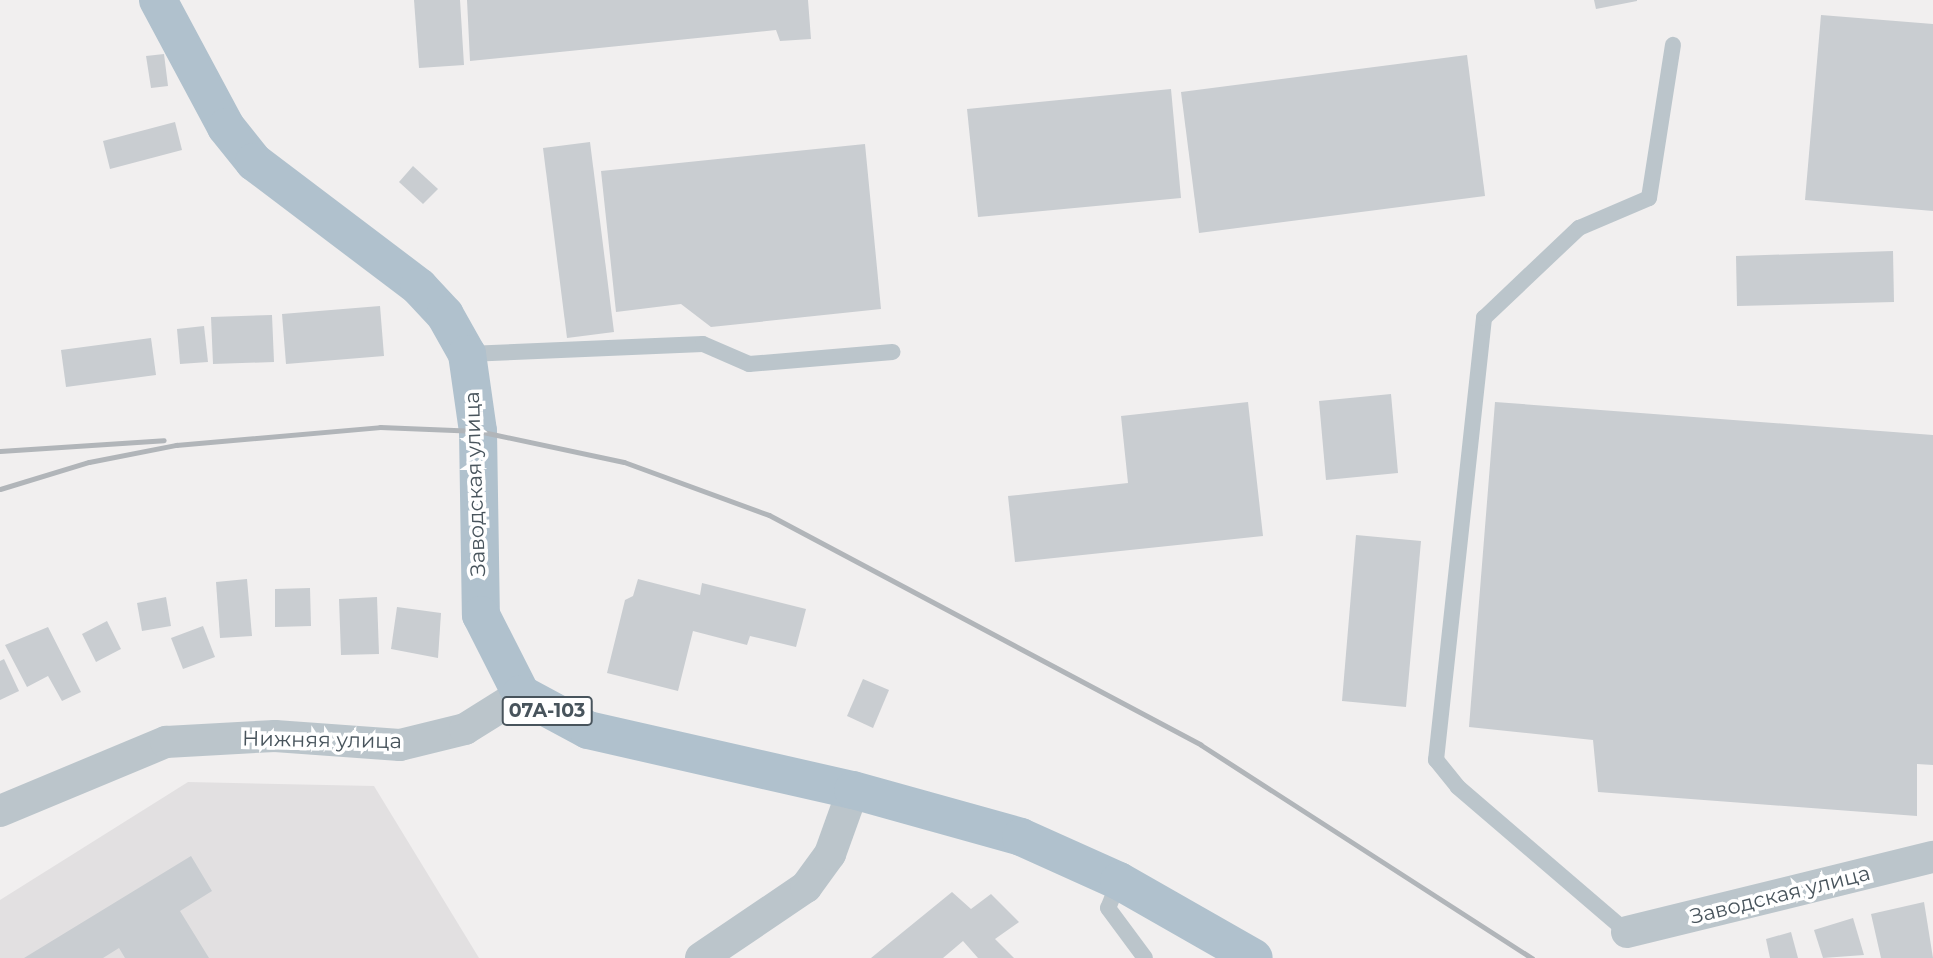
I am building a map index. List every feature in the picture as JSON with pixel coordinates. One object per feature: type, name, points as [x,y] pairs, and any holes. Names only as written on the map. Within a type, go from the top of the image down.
[{"type":"main road","name":"Заводская улица","points":[[158,0],[226,127],[254,162],[419,287],[445,315],[467,354],[478,431],[481,615],[491,643],[521,694]]},
{"type":"main road","name":"07А-103","points":[[521,694],[588,730],[853,790],[1021,837],[1119,881],[1254,958]]},
{"type":"street","name":"Нижняя улица","points":[[0,811],[166,741],[275,736],[400,745],[465,729],[521,694]]},
{"type":"street","points":[[701,958],[806,887],[830,854],[853,790]]},
{"type":"street","name":"Заводская улица","points":[[1627,932],[1933,857]]},
{"type":"lane","points":[[1627,932],[1458,787],[1436,760],[1484,318],[1579,228],[1649,198],[1673,45]]},
{"type":"lane","points":[[467,354],[703,344],[749,363],[892,352]]},
{"type":"lane","points":[[1119,881],[1108,908],[1145,958]]},
{"type":"shaded area","points":[[188,782],[374,786],[479,958],[0,958],[0,900]]},
{"type":"building","points":[[414,0],[460,0],[464,65],[419,68]]},
{"type":"building","points":[[467,0],[808,0],[811,39],[780,41],[776,30],[470,61]]},
{"type":"building","points":[[1594,0],[1637,0],[1637,1],[1596,9]]},
{"type":"building","points":[[1821,15],[1933,24],[1933,211],[1805,200]]},
{"type":"building","points":[[164,54],[168,86],[151,88],[146,56]]},
{"type":"building","points":[[1467,55],[1485,196],[1199,233],[1181,92]]},
{"type":"building","points":[[1171,89],[1181,198],[978,217],[967,109]]},
{"type":"building","points":[[175,122],[182,150],[110,169],[103,141]]},
{"type":"building","points":[[590,142],[614,332],[567,338],[543,148]]},
{"type":"building","points":[[865,144],[881,309],[711,327],[681,304],[616,312],[601,171]]},
{"type":"building","points":[[413,166],[438,189],[423,204],[399,182]]},
{"type":"building","points":[[1893,251],[1894,302],[1737,306],[1736,256]]},
{"type":"building","points":[[380,306],[384,356],[286,364],[282,314]]},
{"type":"building","points":[[272,315],[274,362],[213,364],[211,317]]},
{"type":"building","points":[[204,326],[208,362],[180,364],[177,329]]},
{"type":"building","points":[[151,338],[156,375],[66,387],[61,350]]},
{"type":"building","points":[[1391,394],[1398,473],[1326,480],[1319,401]]},
{"type":"building","points":[[1248,402],[1263,536],[1015,562],[1008,496],[1128,483],[1121,416]]},
{"type":"building","points":[[1495,402],[1933,435],[1933,765],[1917,764],[1917,816],[1598,792],[1593,740],[1469,727]]},
{"type":"building","points":[[1356,535],[1421,541],[1406,707],[1342,701]]},
{"type":"building","points":[[247,579],[252,636],[220,638],[216,582]]},
{"type":"building","points":[[638,579],[700,595],[702,583],[806,609],[796,647],[750,636],[747,645],[693,631],[678,691],[607,673],[625,600],[633,596]]},
{"type":"building","points":[[310,588],[311,626],[275,627],[275,589]]},
{"type":"building","points":[[166,597],[171,626],[142,631],[137,603]]},
{"type":"building","points":[[377,597],[379,654],[341,655],[339,599]]},
{"type":"building","points":[[397,607],[441,613],[438,658],[391,649]]},
{"type":"building","points":[[107,621],[121,649],[96,662],[82,634]]},
{"type":"building","points":[[203,626],[215,657],[183,669],[171,638]]},
{"type":"building","points":[[48,627],[81,692],[62,701],[48,676],[27,687],[5,645]]},
{"type":"building","points":[[4,659],[19,691],[0,700],[0,661]]},
{"type":"building","points":[[863,679],[889,690],[873,728],[847,716]]},
{"type":"building","points":[[191,856],[212,891],[180,911],[209,958],[125,958],[119,948],[103,958],[24,958]]},
{"type":"building","points":[[952,892],[971,909],[991,894],[1019,922],[995,939],[1014,958],[978,958],[963,941],[943,958],[871,958]]},
{"type":"building","points":[[1924,902],[1933,958],[1881,958],[1871,914]]},
{"type":"building","points":[[1853,918],[1864,955],[1823,958],[1814,930]]},
{"type":"building","points":[[1791,932],[1798,958],[1770,958],[1766,939]]},
{"type":"railway","points":[[0,489],[89,462],[176,445],[380,427],[478,431],[624,462],[769,515],[1201,745],[1532,958]]},
{"type":"railway","points":[[0,451],[164,440]]}]
